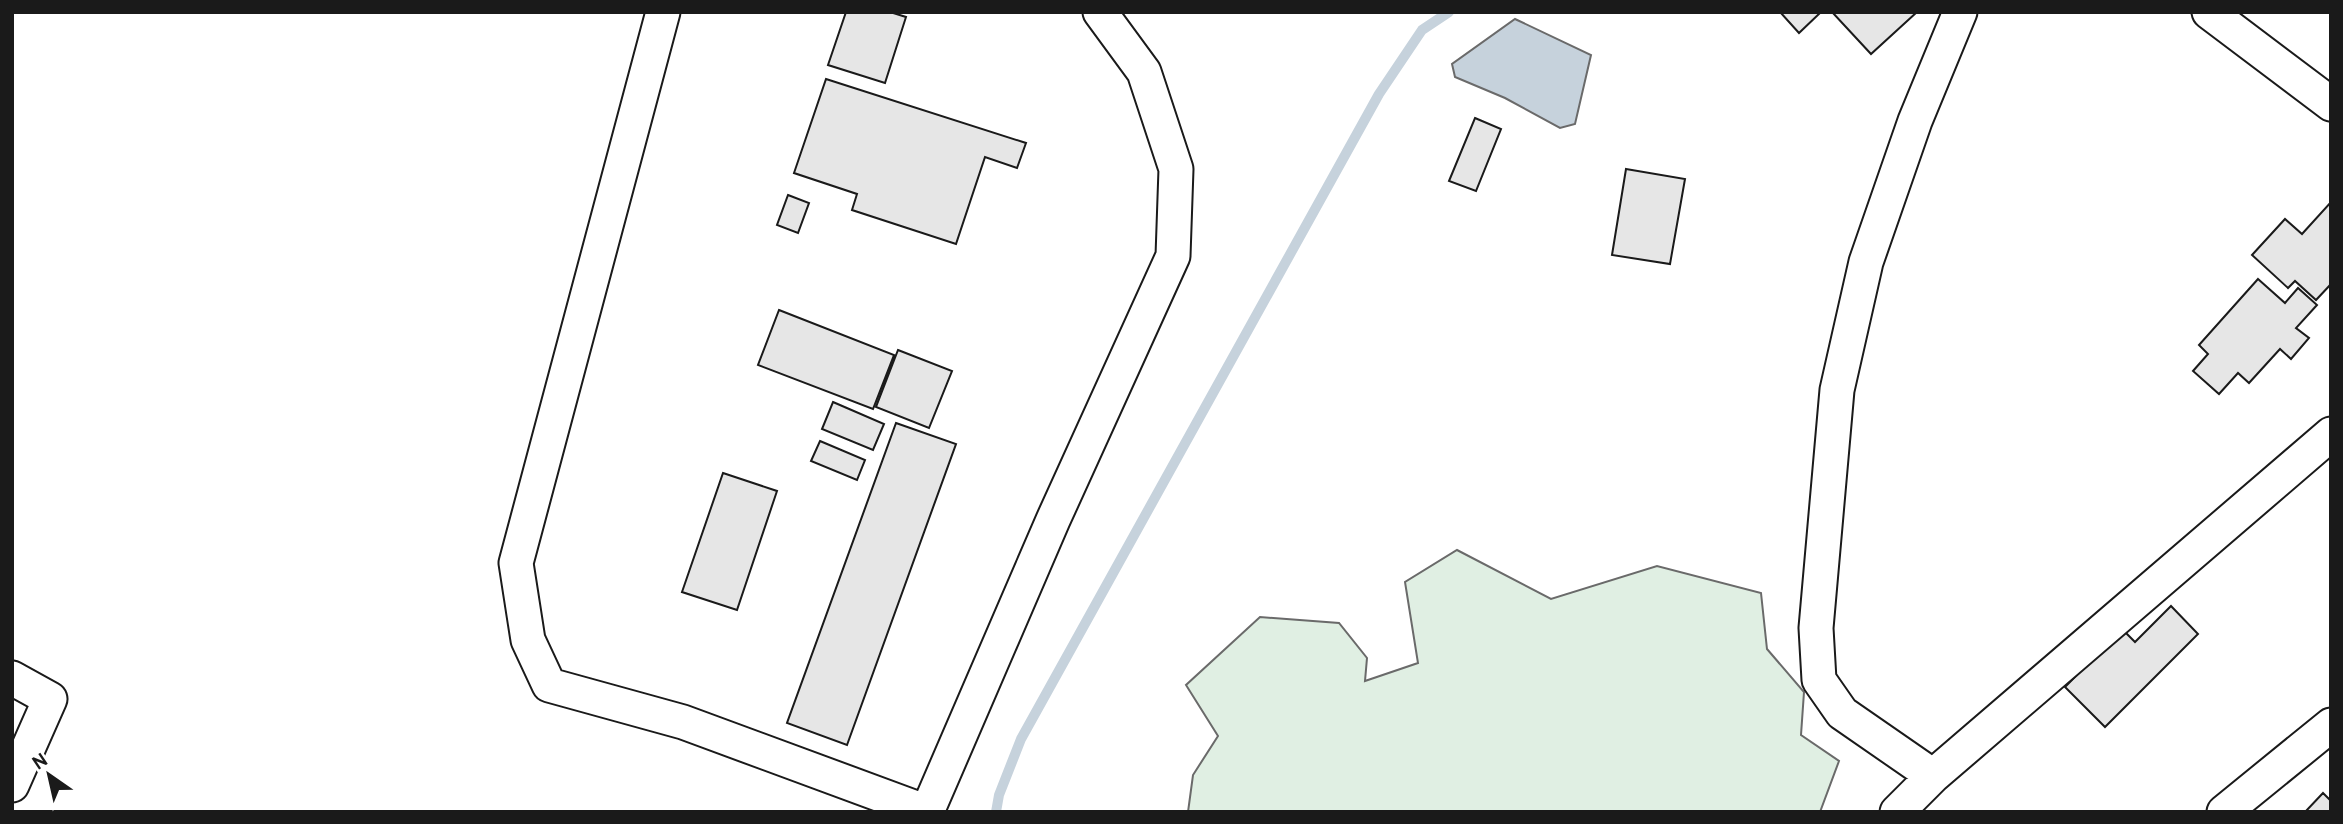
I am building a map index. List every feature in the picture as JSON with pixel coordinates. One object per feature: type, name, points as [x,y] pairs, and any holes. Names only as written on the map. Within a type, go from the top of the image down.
[{"type":"street","points":[[663,12],[516,563],[527,639],[549,685],[683,722],[927,812],[1053,520],[1173,256],[1176,169],[1144,72],[1100,12]]},
{"type":"street","points":[[1933,776],[1842,713],[1819,680],[1816,628],[1837,390],[1866,262],[1914,121],[1960,12]]},
{"type":"street","points":[[2209,12],[2331,104]]},
{"type":"street","points":[[1897,812],[1933,776],[2331,434]]},
{"type":"street","points":[[12,678],[50,699],[12,785]]},
{"type":"street","points":[[2224,812],[2331,725]]},
{"type":"green space","points":[[1457,550],[1551,599],[1657,566],[1761,593],[1767,649],[1804,692],[1801,735],[1839,761],[1820,812],[1188,812],[1193,775],[1218,736],[1186,685],[1260,617],[1339,623],[1367,658],[1365,681],[1418,663],[1405,582]]},
{"type":"shaded area","points":[[1515,19],[1591,55],[1575,124],[1560,128],[1505,98],[1455,77],[1452,64]]},
{"type":"building","points":[[846,12],[890,12],[906,17],[885,83],[828,65]]},
{"type":"building","points":[[1780,12],[1821,12],[1799,33]]},
{"type":"building","points":[[1832,12],[1917,12],[1871,54]]},
{"type":"building","points":[[826,79],[1026,143],[1017,168],[985,157],[956,244],[852,210],[857,194],[794,173]]},
{"type":"building","points":[[1475,118],[1501,129],[1476,191],[1449,181]]},
{"type":"building","points":[[1626,169],[1685,179],[1670,264],[1612,255]]},
{"type":"building","points":[[788,195],[809,203],[798,233],[777,225]]},
{"type":"building","points":[[2331,202],[2331,284],[2316,300],[2295,281],[2288,288],[2252,255],[2285,219],[2302,234]]},
{"type":"building","points":[[2258,279],[2285,303],[2298,288],[2317,305],[2296,328],[2309,338],[2291,359],[2280,349],[2249,383],[2238,373],[2219,394],[2193,371],[2208,354],[2199,345]]},
{"type":"building","points":[[779,310],[894,355],[873,409],[758,365]]},
{"type":"building","points":[[898,350],[952,371],[929,428],[876,407]]},
{"type":"building","points":[[833,402],[884,424],[873,450],[822,429]]},
{"type":"building","points":[[896,423],[956,444],[847,745],[787,723]]},
{"type":"building","points":[[820,441],[865,460],[857,480],[811,461]]},
{"type":"building","points":[[723,473],[777,491],[737,610],[682,592]]},
{"type":"building","points":[[2171,606],[2198,634],[2105,727],[2065,687],[2122,629],[2135,642]]},
{"type":"building","points":[[2323,793],[2331,801],[2331,812],[2305,812]]},
{"type":"waterway","points":[[996,812],[999,795],[1021,739],[1379,94],[1422,30],[1449,12]]}]
